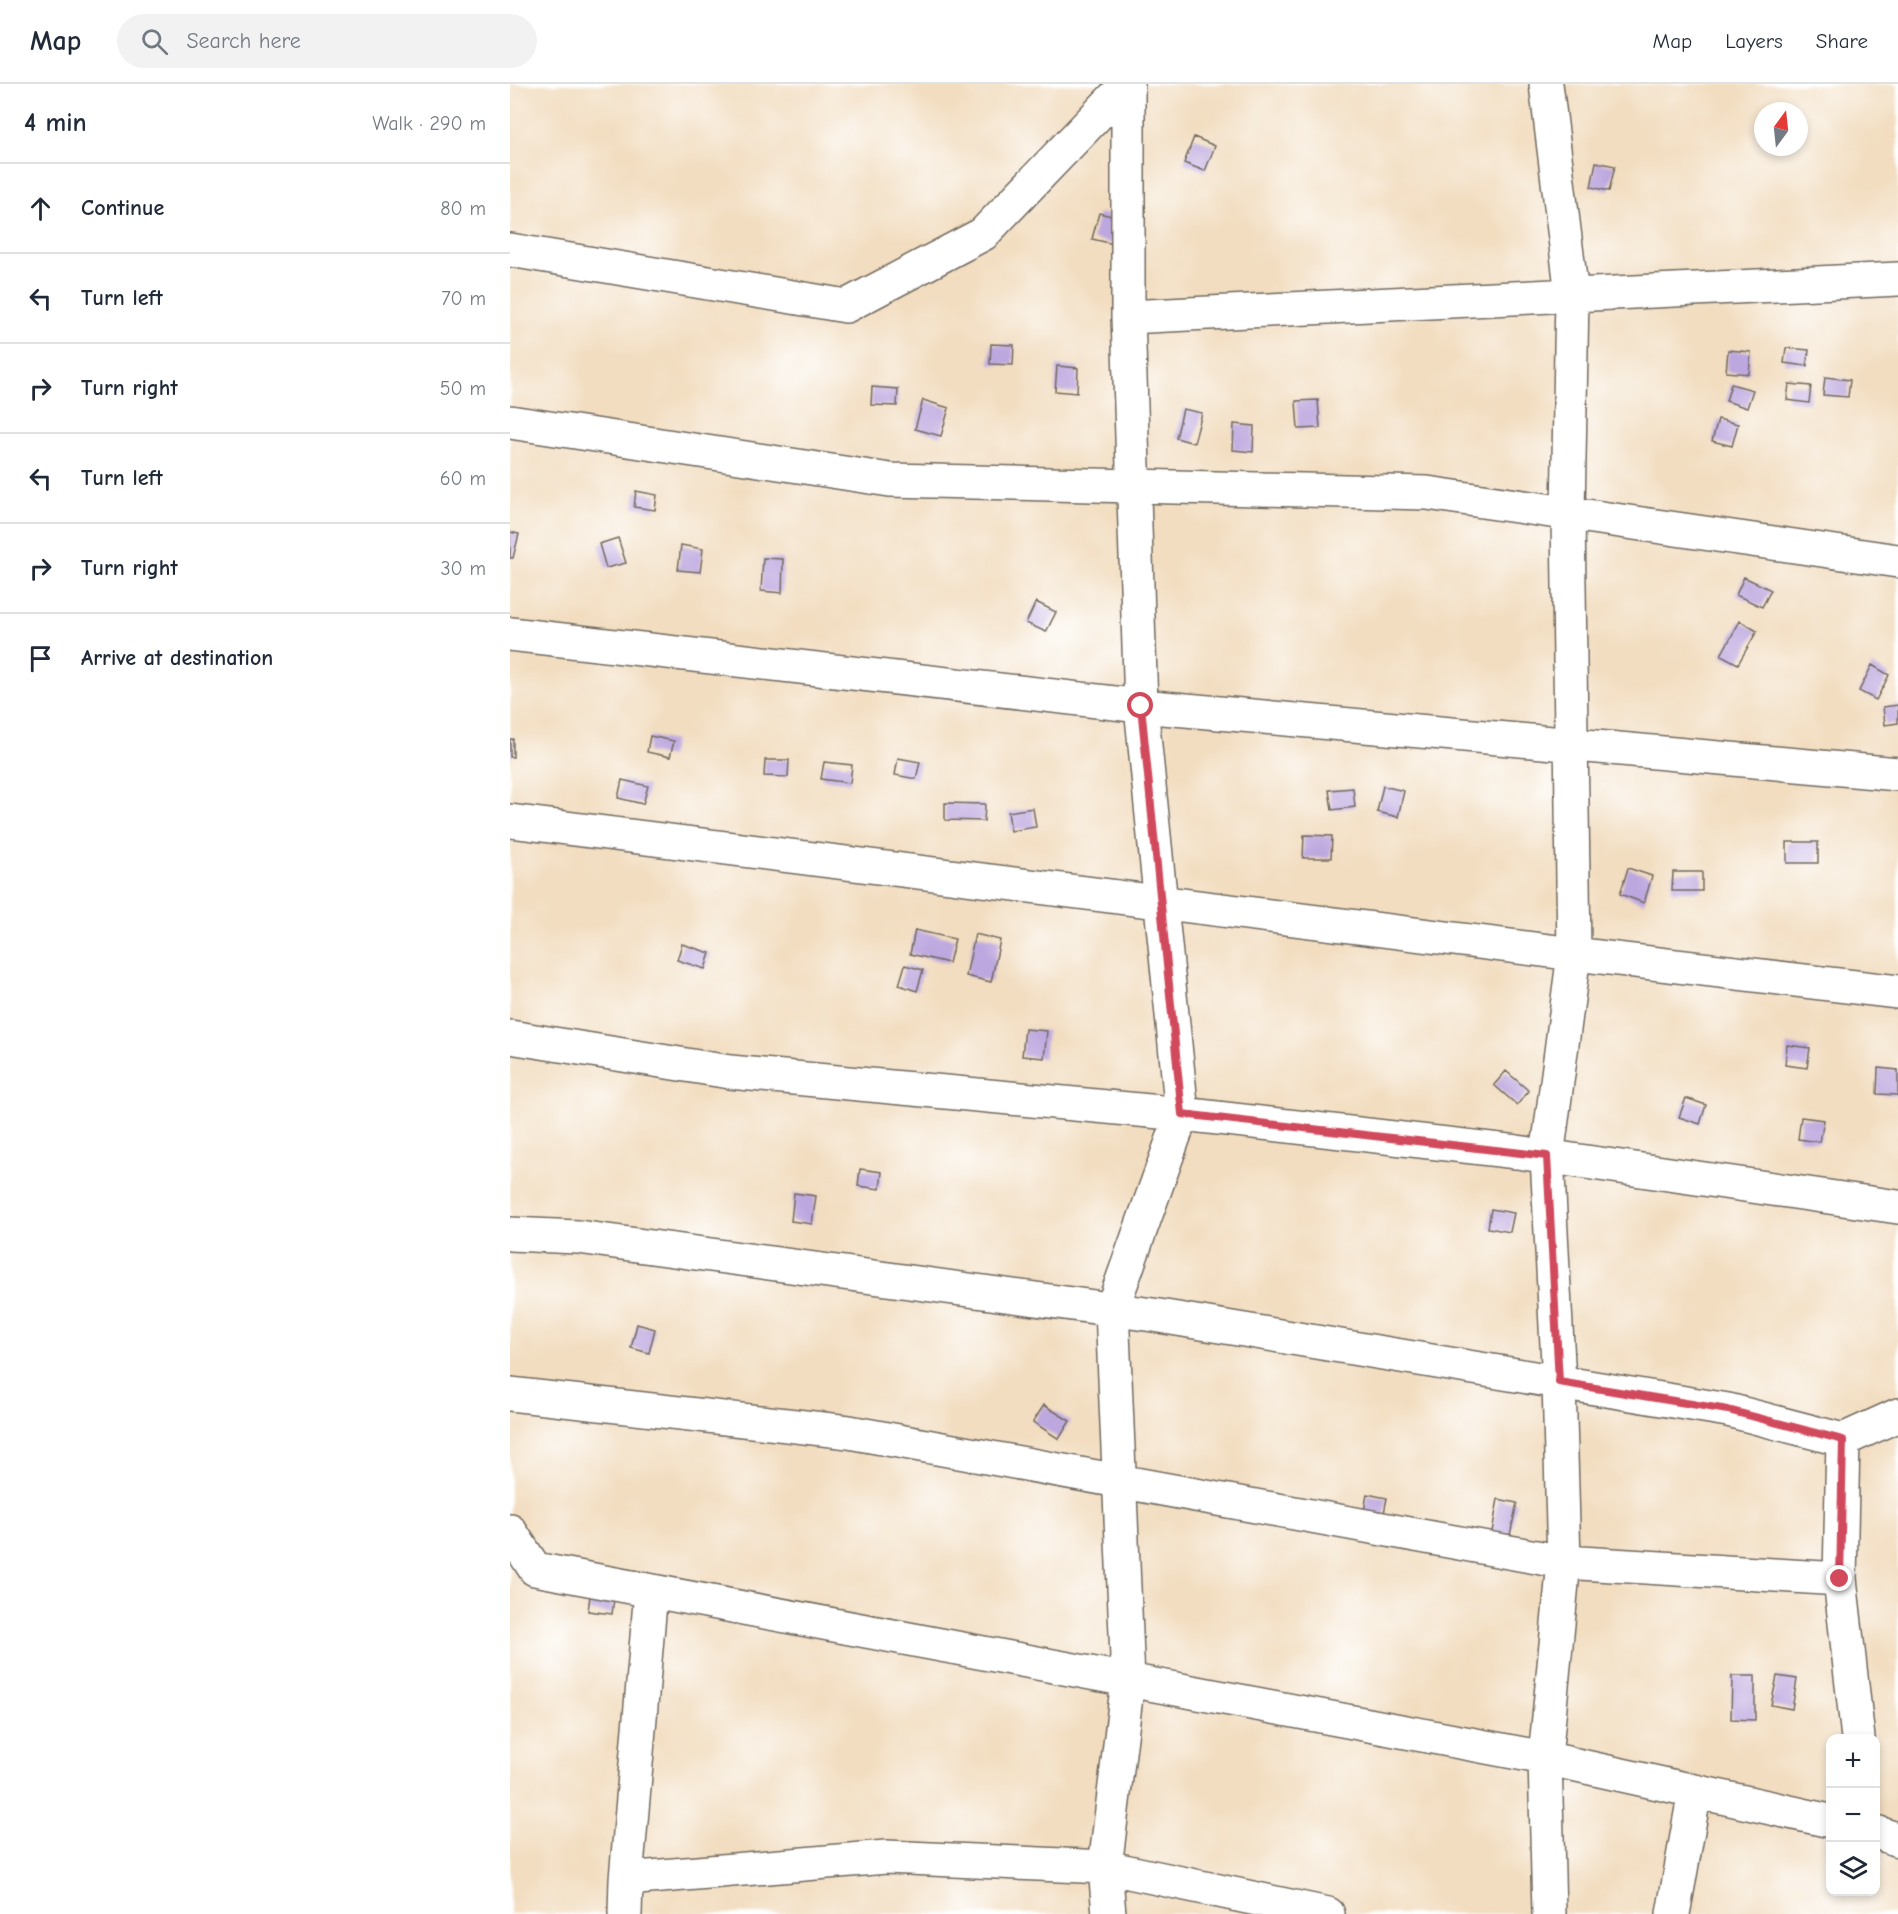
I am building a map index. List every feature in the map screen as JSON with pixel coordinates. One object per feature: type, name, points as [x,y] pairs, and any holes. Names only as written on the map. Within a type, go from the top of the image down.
[{"type":"street","points":[[510,250],[846,306],[983,234],[1128,84]]},
{"type":"street","points":[[1109,1914],[1105,1867],[1128,1680],[1112,1309],[1182,1114],[1141,706],[1128,317],[1128,84]]},
{"type":"street","points":[[1546,84],[1572,295],[1568,514],[1574,954],[1547,1156],[1559,1382],[1564,1562],[1545,1758],[1549,1914]]},
{"type":"street","points":[[1128,317],[1898,279]]},
{"type":"street","points":[[510,422],[890,480],[1427,493],[1898,561]]},
{"type":"street","points":[[510,634],[1141,706],[1898,774]]},
{"type":"street","points":[[510,821],[1574,954],[1898,992]]},
{"type":"street","points":[[510,1038],[730,1072],[1182,1114],[1547,1156],[1898,1207]]},
{"type":"street","points":[[510,1234],[578,1237],[1112,1309],[1728,1410],[1843,1440],[1898,1415]]},
{"type":"street","points":[[510,1394],[849,1432],[1564,1562],[1840,1579]]},
{"type":"street","points":[[1843,1440],[1840,1579],[1858,1734]]},
{"type":"street","points":[[510,1531],[535,1569],[1545,1758],[1826,1820]]},
{"type":"street","points":[[625,1914],[626,1879],[651,1591]]},
{"type":"street","points":[[1673,1914],[1695,1791]]},
{"type":"street","points":[[1880,1834],[1898,1840]]},
{"type":"street","points":[[626,1879],[886,1857],[1105,1867],[1328,1914]]},
{"type":"building","points":[[1194,137],[1215,146],[1205,171],[1184,163]]},
{"type":"building","points":[[1596,162],[1615,166],[1609,191],[1591,187]]},
{"type":"building","points":[[1099,213],[1124,219],[1118,245],[1092,239]]},
{"type":"building","points":[[991,344],[1014,345],[1013,365],[990,364]]},
{"type":"building","points":[[1786,348],[1809,350],[1807,366],[1784,363]]},
{"type":"building","points":[[1728,350],[1751,352],[1749,374],[1726,372]]},
{"type":"building","points":[[1057,366],[1078,368],[1077,393],[1055,391]]},
{"type":"building","points":[[1825,377],[1850,380],[1848,397],[1823,395]]},
{"type":"building","points":[[1731,384],[1753,390],[1747,408],[1726,401]]},
{"type":"building","points":[[1789,384],[1811,386],[1809,403],[1787,400]]},
{"type":"building","points":[[872,387],[898,389],[897,406],[871,405]]},
{"type":"building","points":[[923,400],[949,408],[941,436],[915,429]]},
{"type":"building","points":[[1318,400],[1320,428],[1298,429],[1296,401]]},
{"type":"building","points":[[1183,409],[1202,413],[1194,443],[1176,438]]},
{"type":"building","points":[[1718,419],[1738,424],[1732,446],[1712,441]]},
{"type":"building","points":[[1234,424],[1254,426],[1253,452],[1233,450]]},
{"type":"building","points":[[636,491],[657,495],[655,510],[634,507]]},
{"type":"building","points":[[510,532],[519,534],[513,558],[510,558]]},
{"type":"building","points":[[618,538],[626,563],[606,568],[599,544]]},
{"type":"building","points":[[681,545],[703,549],[700,572],[678,570]]},
{"type":"building","points":[[763,558],[783,559],[782,593],[761,591]]},
{"type":"building","points":[[1744,577],[1771,590],[1762,607],[1736,595]]},
{"type":"building","points":[[1036,602],[1056,612],[1046,632],[1026,623]]},
{"type":"building","points":[[1740,621],[1757,631],[1738,664],[1721,655]]},
{"type":"building","points":[[1872,665],[1889,675],[1876,700],[1859,691]]},
{"type":"building","points":[[1898,705],[1898,723],[1885,725],[1883,707]]},
{"type":"building","points":[[650,736],[674,741],[670,757],[647,752]]},
{"type":"building","points":[[510,739],[513,739],[513,757],[510,757]]},
{"type":"building","points":[[898,758],[920,762],[916,779],[895,775]]},
{"type":"building","points":[[765,760],[789,760],[788,777],[764,776]]},
{"type":"building","points":[[824,762],[852,765],[850,783],[821,779]]},
{"type":"building","points":[[622,780],[648,786],[643,804],[618,798]]},
{"type":"building","points":[[1383,786],[1404,791],[1398,817],[1377,812]]},
{"type":"building","points":[[1353,788],[1355,807],[1332,810],[1329,790]]},
{"type":"building","points":[[945,803],[985,804],[984,821],[945,820]]},
{"type":"building","points":[[1033,808],[1036,827],[1011,831],[1008,812]]},
{"type":"building","points":[[1304,835],[1332,836],[1331,858],[1303,858]]},
{"type":"building","points":[[1787,842],[1818,842],[1818,863],[1787,863]]},
{"type":"building","points":[[1628,868],[1652,876],[1644,903],[1620,894]]},
{"type":"building","points":[[1673,872],[1702,872],[1702,891],[1672,891]]},
{"type":"building","points":[[915,930],[955,939],[949,963],[910,954]]},
{"type":"building","points":[[975,934],[1000,940],[991,982],[966,976]]},
{"type":"building","points":[[682,944],[710,953],[705,969],[677,960]]},
{"type":"building","points":[[905,965],[923,970],[917,991],[899,985]]},
{"type":"building","points":[[1025,1029],[1047,1031],[1044,1058],[1022,1056]]},
{"type":"building","points":[[1787,1045],[1810,1048],[1807,1068],[1785,1065]]},
{"type":"building","points":[[1878,1068],[1898,1070],[1898,1095],[1877,1094]]},
{"type":"building","points":[[1506,1071],[1529,1091],[1517,1105],[1494,1085]]},
{"type":"building","points":[[1686,1098],[1706,1105],[1700,1124],[1679,1117]]},
{"type":"building","points":[[1801,1117],[1824,1120],[1820,1142],[1798,1139]]},
{"type":"building","points":[[860,1169],[882,1172],[880,1189],[858,1186]]},
{"type":"building","points":[[794,1193],[816,1196],[812,1224],[791,1221]]},
{"type":"building","points":[[1491,1209],[1514,1213],[1510,1232],[1488,1228]]},
{"type":"building","points":[[637,1324],[655,1329],[649,1353],[631,1348]]},
{"type":"building","points":[[1044,1405],[1070,1421],[1059,1439],[1033,1422]]},
{"type":"building","points":[[1367,1494],[1387,1498],[1380,1533],[1361,1529]]},
{"type":"building","points":[[1498,1499],[1517,1503],[1510,1535],[1492,1532]]},
{"type":"building","points":[[593,1573],[617,1577],[612,1614],[588,1611]]},
{"type":"building","points":[[1732,1676],[1755,1676],[1755,1720],[1731,1719]]},
{"type":"building","points":[[1777,1676],[1797,1679],[1792,1709],[1771,1705]]},
{"type":"route","points":[[1141,706],[1182,1114],[1547,1156],[1559,1382],[1728,1410],[1843,1440],[1840,1579]]}]
